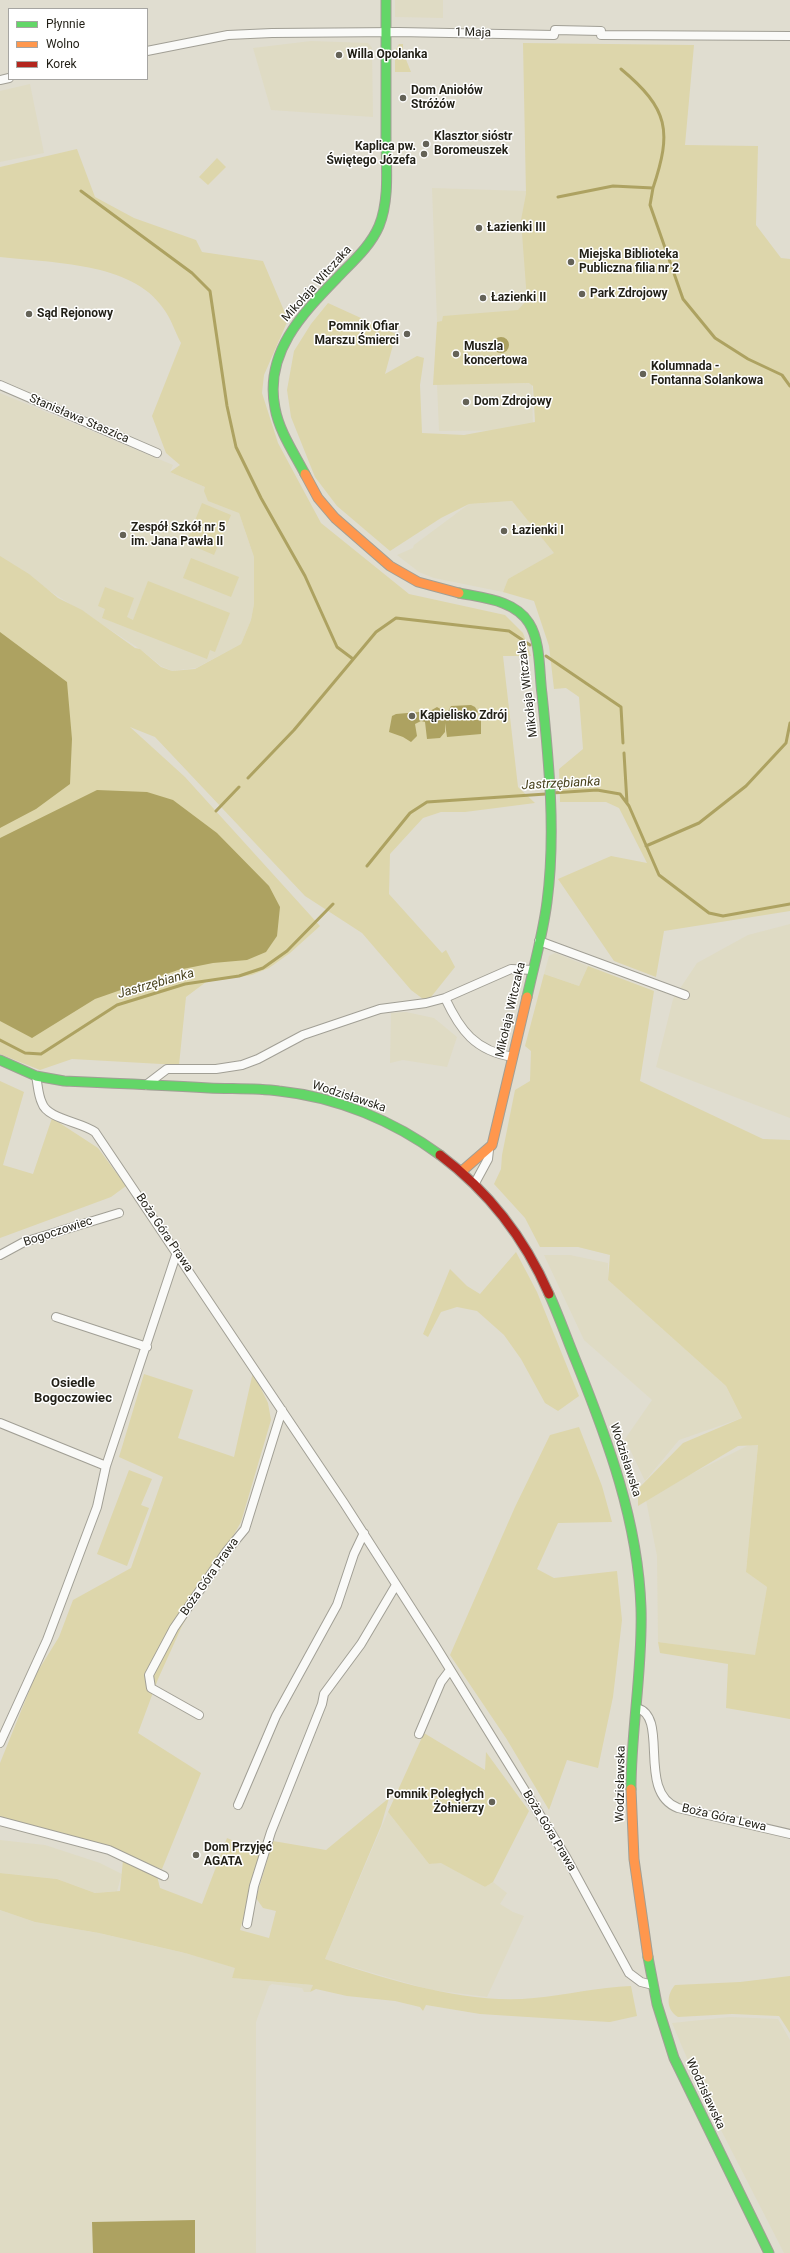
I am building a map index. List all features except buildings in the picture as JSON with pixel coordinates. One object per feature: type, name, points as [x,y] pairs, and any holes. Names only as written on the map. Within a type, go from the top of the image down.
[{"type":"main road","name":"Mikołaja Witczaka","points":[[386,0],[385,47],[387,169],[384,210],[379,226],[366,248],[306,310],[288,334],[278,357],[272,385],[275,409],[287,440],[318,498],[349,532],[390,566],[418,582],[441,590],[497,601],[508,605],[523,615],[533,632],[538,652],[549,784],[550,873],[533,970],[492,1145],[489,1150]]},
{"type":"main road","name":"Wodzisławska","points":[[0,1060],[36,1076],[64,1081],[299,1094],[370,1114],[431,1147],[462,1171],[489,1198],[524,1244],[542,1279],[613,1454],[626,1500],[637,1560],[641,1607],[637,1708],[631,1782],[631,1820],[638,1886],[652,1985],[666,2034],[678,2065],[769,2253]]},
{"type":"main road","points":[[462,1171],[489,1150]]},
{"type":"street","name":"1 Maja","points":[[148,51],[228,35],[386,33],[554,35],[555,30],[601,31],[601,35],[636,36],[790,36]]},
{"type":"street","name":"Stanisława Staszica","points":[[0,385],[157,453]]},
{"type":"street","points":[[539,941],[685,995]]},
{"type":"street","points":[[146,1085],[167,1069],[216,1069],[242,1065],[258,1059],[303,1035],[380,1009],[426,1003],[445,998],[511,969],[533,970]]},
{"type":"street","points":[[445,998],[461,1028],[468,1037],[485,1049],[513,1057]]},
{"type":"street","name":"Boża Góra Prawa","points":[[36,1076],[42,1105],[55,1116],[87,1126],[95,1132],[177,1252],[364,1533],[450,1670],[566,1857],[629,1973],[641,1982],[652,1985]]},
{"type":"street","name":"Mikołaja Witczaka","points":[[475,1183],[488,1160],[489,1150]]},
{"type":"street","name":"Bogoczowiec","points":[[0,1255],[24,1242],[119,1213]]},
{"type":"street","points":[[0,1743],[58,1611],[97,1507],[106,1466],[147,1347],[177,1252]]},
{"type":"street","points":[[56,1316],[147,1347]]},
{"type":"street","name":"Boża Góra Prawa","points":[[198,1715],[151,1688],[149,1675],[174,1628],[244,1528],[282,1410]]},
{"type":"street","points":[[0,1424],[106,1466]]},
{"type":"street","points":[[238,1805],[276,1716],[337,1605],[354,1554],[364,1533]]},
{"type":"street","points":[[247,1924],[254,1886],[271,1832],[322,1704],[324,1694],[361,1644],[396,1585]]},
{"type":"street","points":[[419,1734],[441,1682],[450,1670]]},
{"type":"street","name":"Boża Góra Lewa","points":[[637,1708],[645,1711],[650,1720],[657,1786],[664,1800],[678,1808],[790,1834]]},
{"type":"street","points":[[0,1821],[109,1850],[164,1876]]},
{"type":"shaded area","points":[[395,0],[443,0],[443,18],[395,17]]},
{"type":"shaded area","points":[[311,41],[368,43],[372,48],[373,117],[271,110],[253,48]]},
{"type":"shaded area","points":[[523,43],[694,45],[685,145],[758,146],[756,225],[781,258],[790,259],[790,911],[664,931],[656,977],[614,961],[558,879],[611,856],[647,863],[619,808],[606,802],[560,802],[559,769],[583,749],[579,697],[566,688],[554,689],[549,646],[534,601],[503,592],[508,579],[554,553],[512,501],[469,504],[441,518],[390,551],[337,506],[315,477],[291,417],[287,390],[294,351],[311,324],[328,303],[396,334],[385,374],[417,356],[424,358],[420,385],[422,433],[464,435],[535,422],[533,386],[529,383],[433,385],[437,322],[442,321],[443,316],[518,310],[527,300],[521,220],[526,194]]},
{"type":"shaded area","points":[[399,44],[403,44],[403,52],[411,72],[395,72],[395,51]]},
{"type":"shaded area","points":[[30,84],[44,153],[0,162],[0,91]]},
{"type":"shaded area","points":[[77,149],[95,197],[134,218],[196,240],[202,252],[263,261],[288,320],[264,375],[262,393],[278,443],[321,523],[409,594],[505,615],[523,633],[531,656],[503,656],[518,787],[535,803],[465,812],[441,812],[423,818],[390,854],[389,894],[442,953],[446,950],[455,967],[427,1002],[411,990],[362,933],[305,896],[155,737],[130,727],[185,777],[320,926],[290,953],[269,968],[252,975],[206,982],[186,997],[179,1065],[72,1059],[40,1070],[0,1054],[0,556],[29,574],[58,598],[82,610],[135,648],[140,649],[161,667],[172,671],[195,669],[241,644],[251,620],[254,604],[254,557],[239,513],[208,501],[204,491],[205,487],[170,472],[180,465],[166,453],[152,416],[181,343],[166,312],[149,293],[132,281],[111,273],[66,264],[0,257],[0,167]]},
{"type":"shaded area","points":[[217,158],[226,167],[208,185],[199,177]]},
{"type":"shaded area","points":[[432,188],[526,191],[530,318],[437,322]]},
{"type":"shaded area","points":[[501,337],[508,342],[509,345],[504,352],[501,353],[494,348],[493,345],[498,338]]},
{"type":"shaded area","points":[[532,383],[533,430],[439,431],[437,384]]},
{"type":"shaded area","name":"Zespół Szkół nr 5 im. Jana Pawła II","points":[[0,393],[173,465],[170,472],[205,487],[239,513],[254,557],[254,604],[251,620],[241,644],[196,668],[172,671],[161,666],[140,649],[0,559]]},
{"type":"shaded area","points":[[512,501],[555,554],[508,579],[503,592],[434,578],[419,572],[397,555],[413,548],[414,545],[469,504]]},
{"type":"shaded area","points":[[202,503],[231,515],[214,555],[186,543]]},
{"type":"shaded area","points":[[191,558],[239,577],[231,597],[183,578]]},
{"type":"shaded area","points":[[148,581],[230,613],[215,652],[210,650],[207,659],[102,618],[105,609],[98,606],[105,587],[134,598],[127,617],[133,620]]},
{"type":"shaded area","points":[[0,632],[67,682],[72,739],[70,784],[36,809],[0,828]]},
{"type":"shaded area","points":[[471,705],[475,707],[478,712],[470,720],[481,720],[481,734],[447,737],[445,723],[445,732],[440,738],[427,739],[425,722],[421,721],[415,724],[417,736],[411,742],[403,737],[389,732],[392,716],[396,714],[430,711],[437,707],[447,713],[451,706]]},
{"type":"shaded area","points":[[97,790],[147,792],[173,800],[217,833],[269,886],[280,907],[277,936],[266,952],[247,960],[213,963],[178,970],[95,999],[32,1038],[0,1021],[0,838]]},
{"type":"shaded area","points":[[790,924],[790,1118],[656,1067],[673,999],[697,963],[748,935]]},
{"type":"shaded area","points":[[555,953],[588,966],[579,986],[544,974],[549,956]]},
{"type":"shaded area","points":[[588,966],[654,991],[640,1081],[763,1139],[790,1140],[790,1719],[726,1708],[728,1664],[660,1653],[658,1642],[755,1655],[767,1587],[746,1572],[758,1445],[738,1446],[638,1506],[638,1489],[683,1443],[742,1418],[726,1386],[608,1280],[610,1255],[578,1247],[540,1247],[525,1218],[494,1184],[501,1169],[502,1155],[515,1090],[530,1081],[531,1051],[525,1046],[544,974],[579,986]]},
{"type":"shaded area","points":[[406,1012],[434,1018],[457,1037],[447,1067],[403,1060],[390,1063],[391,1013]]},
{"type":"shaded area","points":[[0,1081],[24,1092],[3,1165],[33,1174],[52,1118],[98,1148],[126,1186],[111,1197],[0,1238]]},
{"type":"shaded area","points":[[516,1252],[537,1292],[579,1396],[558,1411],[545,1403],[521,1359],[504,1335],[477,1311],[457,1307],[441,1312],[428,1337],[423,1334],[450,1269],[467,1286],[480,1294]]},
{"type":"shaded area","points":[[544,1255],[570,1255],[608,1263],[608,1280],[726,1386],[742,1418],[679,1440],[645,1481],[625,1439],[652,1400],[584,1340]]},
{"type":"shaded area","points":[[253,1372],[268,1403],[271,1420],[241,1522],[182,1626],[158,1679],[138,1733],[201,1773],[162,1869],[0,1816],[0,1763],[36,1674],[59,1637],[73,1600],[131,1568],[163,1477],[119,1457],[144,1374],[193,1390],[178,1438],[234,1457]]},
{"type":"shaded area","points":[[579,1427],[602,1486],[612,1522],[558,1523],[537,1569],[554,1578],[617,1571],[622,1620],[613,1697],[598,1768],[567,1760],[549,1810],[506,1738],[450,1655],[515,1507],[550,1435]]},
{"type":"shaded area","points":[[749,1445],[758,1445],[746,1572],[767,1587],[755,1656],[658,1642],[657,1556],[646,1500],[685,1477]]},
{"type":"shaded area","points":[[129,1470],[152,1479],[141,1505],[149,1508],[127,1566],[97,1554]]},
{"type":"shaded area","points":[[424,1733],[485,1770],[486,1752],[529,1811],[493,1882],[485,1887],[441,1863],[429,1864],[388,1812]]},
{"type":"shaded area","points":[[389,1798],[381,1826],[325,1959],[375,1975],[428,1989],[482,1998],[534,1998],[631,1986],[637,2016],[610,2022],[480,2014],[426,2005],[423,2011],[420,2007],[395,2001],[347,1996],[316,1989],[310,1992],[313,1985],[232,1978],[235,1968],[185,1953],[99,1933],[35,1922],[0,1910],[0,1873],[57,1879],[95,1893],[120,1891],[123,1860],[157,1876],[160,1888],[202,1904],[227,1838],[261,1853],[240,1930],[269,1938],[276,1911],[263,1908],[256,1898],[273,1841],[326,1850]]},
{"type":"shaded area","points":[[388,1812],[429,1864],[441,1862],[485,1887],[493,1882],[507,1893],[500,1904],[513,1912],[524,1916],[487,1997],[431,1990],[325,1959]]},
{"type":"shaded area","points":[[0,1840],[45,1845],[100,1863],[122,1874],[117,1891],[95,1893],[57,1879],[0,1873]]},
{"type":"shaded area","points":[[0,1910],[35,1922],[99,1933],[185,1953],[236,1968],[232,1978],[313,1985],[310,1992],[304,1992],[302,1988],[272,1984],[269,1986],[256,2022],[256,2253],[0,2253]]},
{"type":"shaded area","points":[[790,1976],[790,2033],[779,2016],[732,2014],[678,2017],[669,2006],[670,1993],[675,1985],[740,1982]]},
{"type":"shaded area","points":[[730,2017],[778,2019],[790,2040],[790,2253],[784,2253],[701,2091],[672,2023]]},
{"type":"shaded area","points":[[195,2220],[195,2253],[93,2253],[92,2222]]},
{"type":"waterway","points":[[621,69],[649,96],[657,109],[662,122],[664,136],[663,151],[653,188]]},
{"type":"waterway","points":[[558,197],[613,186],[653,188],[650,205],[683,299],[715,338],[748,359],[782,375],[790,386]]},
{"type":"waterway","points":[[81,191],[192,273],[210,291],[227,406],[236,447],[261,498],[305,576],[337,647],[353,659]]},
{"type":"waterway","points":[[248,778],[294,730],[376,632],[396,618],[509,631],[530,645]]},
{"type":"waterway","points":[[546,656],[621,707],[623,743]]},
{"type":"waterway","points":[[646,846],[699,823],[746,786],[786,743],[790,723]]},
{"type":"waterway","points":[[624,753],[627,803]]},
{"type":"waterway","points":[[216,811],[239,787]]},
{"type":"waterway","name":"Jastrzębianka","points":[[552,793],[597,790],[620,794],[629,806],[659,875],[709,913],[723,916],[790,904]]},
{"type":"waterway","name":"Jastrzębianka","points":[[367,866],[410,813],[427,802],[546,794]]},
{"type":"waterway","name":"Jastrzębianka","points":[[0,1040],[25,1053],[41,1054],[117,1005],[185,984],[239,976],[263,968],[287,951],[333,904]]},
{"type":"traffic: fast","points":[[305,474],[287,442],[277,417],[273,388],[275,370],[281,352],[299,320],[355,260],[371,241],[379,226],[385,205],[387,182],[386,0]]},
{"type":"traffic: fast","points":[[459,593],[498,601],[516,609],[529,623],[538,648],[549,772],[551,850],[547,902],[541,938],[527,997]]},
{"type":"traffic: fast","points":[[0,1060],[36,1076],[64,1081],[262,1089],[301,1094],[364,1112],[404,1132],[440,1155]]},
{"type":"traffic: fast","points":[[549,1294],[588,1391],[610,1451],[628,1513],[634,1544],[639,1576],[641,1631],[631,1789]]},
{"type":"traffic: fast","points":[[648,1957],[657,2004],[674,2058],[769,2253]]},
{"type":"traffic: slow","points":[[305,474],[318,498],[335,518],[390,566],[418,582],[459,593]]},
{"type":"traffic: slow","points":[[462,1171],[492,1145],[527,997]]},
{"type":"traffic: slow","points":[[631,1789],[634,1859],[648,1957]]},
{"type":"traffic: jam","points":[[440,1155],[474,1184],[504,1217],[529,1254],[549,1294]]},
{"type":"place","name":"Willa Opolanka","points":[[339,55]]},
{"type":"place","name":"Dom Aniołów Stróżów","points":[[403,98]]},
{"type":"place","name":"Klasztor sióstr Boromeuszek","points":[[426,144]]},
{"type":"place","name":"Kaplica pw. Świętego Józefa","points":[[424,154]]},
{"type":"place","name":"Łazienki III","points":[[479,228]]},
{"type":"place","name":"Miejska Biblioteka Publiczna filia nr 2","points":[[571,262]]},
{"type":"place","name":"Park Zdrojowy","points":[[582,294]]},
{"type":"place","name":"Łazienki II","points":[[483,298]]},
{"type":"place","name":"Sąd Rejonowy","points":[[29,314]]},
{"type":"place","name":"Pomnik Ofiar Marszu Śmierci","points":[[407,334]]},
{"type":"place","name":"Muszla koncertowa","points":[[456,354]]},
{"type":"place","name":"Kolumnada - Fontanna Solankowa","points":[[643,374]]},
{"type":"place","name":"Dom Zdrojowy","points":[[466,402]]},
{"type":"place","name":"Łazienki I","points":[[504,531]]},
{"type":"place","name":"Zespół Szkół nr 5 im. Jana Pawła II","points":[[123,535]]},
{"type":"place","name":"Kąpielisko Zdrój","points":[[412,716]]},
{"type":"place","name":"Pomnik Poległych Żołnierzy","points":[[492,1802]]},
{"type":"place","name":"Dom Przyjęć AGATA","points":[[196,1855]]},
{"type":"district","name":"Osiedle Bogoczowiec","points":[[73,1392]]}]
